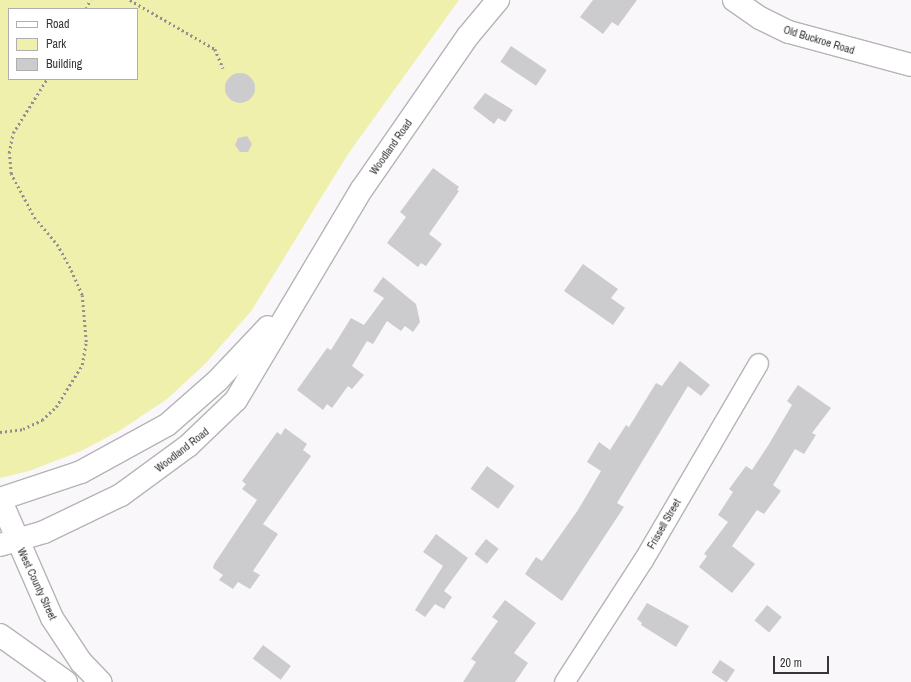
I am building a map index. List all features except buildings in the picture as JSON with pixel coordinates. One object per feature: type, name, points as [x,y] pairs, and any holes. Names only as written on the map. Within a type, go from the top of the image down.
[{"type":"main road","name":"Woodland Road","points":[[9,543],[44,532],[121,495],[162,466],[211,426],[236,400],[362,189],[468,36],[498,0]]},
{"type":"main road","name":"Old Buckroe Road","points":[[734,0],[760,18],[789,32],[911,65]]},
{"type":"main road","name":"Woodland Road","points":[[0,499],[81,472],[167,424],[217,381],[294,301]]},
{"type":"main road","name":"West County Street","points":[[0,499],[9,543],[58,630],[81,662],[100,682]]},
{"type":"main road","points":[[0,635],[66,682]]},
{"type":"street","name":"Frissell Street","points":[[564,682],[643,560],[758,363]]},
{"type":"path","points":[[130,0],[215,49],[223,68]]},
{"type":"path","points":[[138,4],[140,0]]},
{"type":"path","points":[[0,432],[23,429],[42,420],[56,407],[82,365],[86,342],[82,295],[70,268],[58,246],[35,219],[11,174],[9,153],[13,133],[45,80]]},
{"type":"green space","points":[[0,0],[459,0],[348,154],[252,310],[205,364],[167,399],[119,431],[81,451],[29,471],[0,478]]}]
